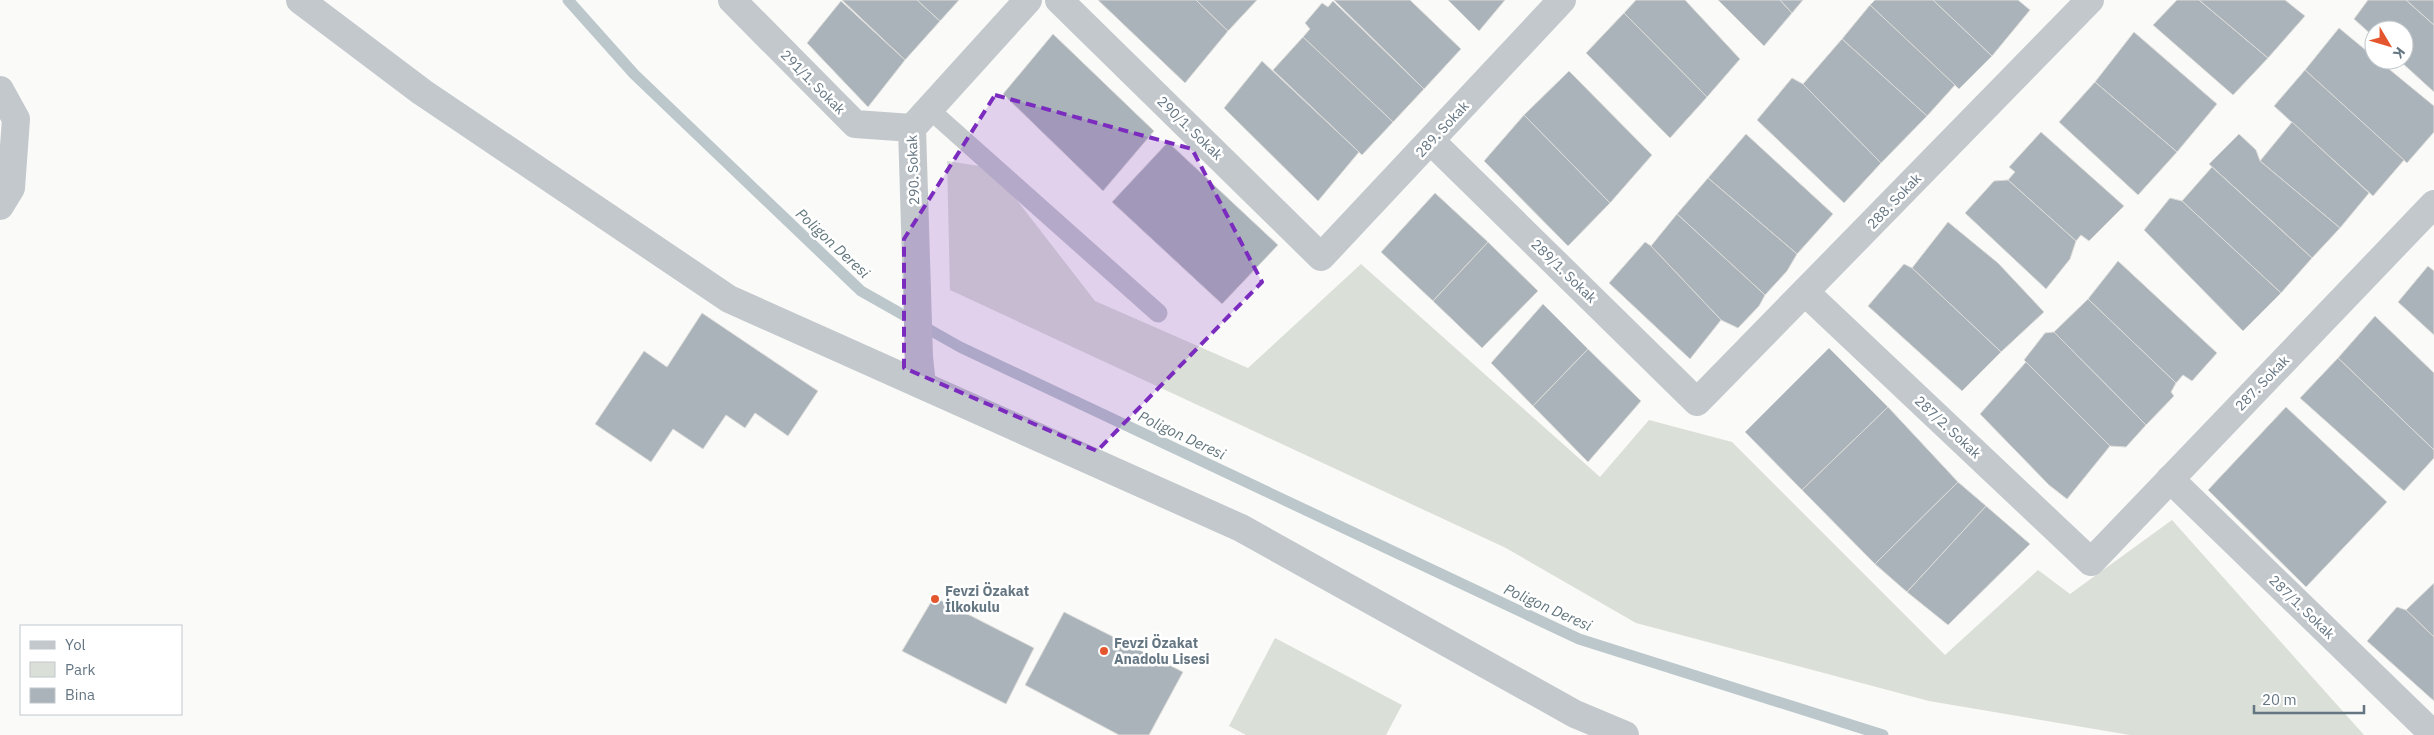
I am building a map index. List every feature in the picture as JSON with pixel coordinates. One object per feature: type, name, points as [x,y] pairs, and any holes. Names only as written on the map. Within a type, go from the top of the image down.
[{"type":"street","points":[[300,0],[422,92],[729,299],[1241,528],[1575,714],[1625,735]]},
{"type":"street","name":"291/1. Sokak","points":[[732,0],[855,124],[920,119]]},
{"type":"street","points":[[920,119],[1028,0]]},
{"type":"street","name":"290/1. Sokak","points":[[1059,0],[1321,257]]},
{"type":"street","name":"289. Sokak","points":[[1321,257],[1562,0]]},
{"type":"street","name":"288. Sokak","points":[[1697,402],[2090,0]]},
{"type":"street","points":[[0,90],[16,119],[11,188],[0,206]]},
{"type":"street","name":"290. Sokak","points":[[920,119],[917,258],[919,358],[922,386]]},
{"type":"street","name":"289/1. Sokak","points":[[1431,141],[1697,402]]},
{"type":"street","name":"287. Sokak","points":[[2091,562],[2434,204]]},
{"type":"street","name":"287/2. Sokak","points":[[1805,292],[2091,562]]},
{"type":"street","name":"287/1. Sokak","points":[[2170,479],[2434,735]]},
{"type":"lane","points":[[920,119],[1158,313]]},
{"type":"highlighted area","points":[[995,95],[1192,149],[1262,282],[1097,451],[904,368],[904,239]]},
{"type":"green space","points":[[947,161],[992,168],[1095,301],[1248,368],[1361,264],[1600,477],[1649,420],[1732,442],[1945,655],[2038,570],[2070,594],[2172,520],[2364,735],[2130,735],[1929,701],[1636,623],[1506,548],[950,290]]},
{"type":"green space","points":[[1275,638],[1402,705],[1386,735],[1246,735],[1229,726]]},
{"type":"building","points":[[842,0],[917,0],[940,21],[905,60]]},
{"type":"building","points":[[917,0],[959,0],[940,21]]},
{"type":"building","points":[[1098,0],[1196,0],[1228,31],[1185,83]]},
{"type":"building","points":[[1196,0],[1257,0],[1228,31]]},
{"type":"building","points":[[1334,0],[1410,0],[1461,49],[1424,89]]},
{"type":"building","points":[[1448,0],[1505,0],[1479,31]]},
{"type":"building","points":[[1636,0],[1685,0],[1740,59],[1707,97],[1624,13]]},
{"type":"building","points":[[1718,0],[1780,0],[1792,13],[1764,46]]},
{"type":"building","points":[[1780,0],[1803,0],[1792,13]]},
{"type":"building","points":[[1875,0],[1933,0],[1992,56],[1959,89],[1870,5]]},
{"type":"building","points":[[1933,0],[2018,0],[2030,10],[1992,56]]},
{"type":"building","points":[[2177,0],[2199,0],[2268,58],[2233,95],[2153,25]]},
{"type":"building","points":[[2199,0],[2285,0],[2305,16],[2268,58]]},
{"type":"building","points":[[2368,0],[2406,0],[2434,25],[2434,92],[2410,70],[2414,70],[2414,20],[2364,20],[2364,28],[2354,19]]},
{"type":"building","points":[[2406,0],[2434,0],[2434,25]]},
{"type":"building","points":[[841,1],[905,60],[868,107],[807,43]]},
{"type":"building","points":[[1333,1],[1424,89],[1393,122],[1303,37],[1310,29],[1305,23],[1322,3],[1328,7]]},
{"type":"building","points":[[1870,5],[1955,85],[1927,116],[1842,39]]},
{"type":"building","points":[[1624,13],[1707,97],[1670,138],[1586,53]]},
{"type":"building","points":[[2339,28],[2364,49],[2364,70],[2390,70],[2434,106],[2434,132],[2407,163],[2305,70]]},
{"type":"building","points":[[2134,32],[2217,104],[2177,152],[2095,82]]},
{"type":"building","points":[[1053,34],[1154,131],[1103,191],[1003,94]]},
{"type":"building","points":[[1303,37],[1393,122],[1362,155],[1273,70]]},
{"type":"building","points":[[1842,39],[1927,116],[1881,163],[1803,84]]},
{"type":"building","points":[[1262,61],[1359,152],[1318,201],[1224,108]]},
{"type":"building","points":[[2305,70],[2404,160],[2373,196],[2274,106]]},
{"type":"building","points":[[1569,71],[1652,155],[1610,203],[1524,115]]},
{"type":"building","points":[[1792,78],[1803,84],[1881,163],[1844,203],[1757,120]]},
{"type":"building","points":[[2095,82],[2177,152],[2138,195],[2059,122]]},
{"type":"building","points":[[1524,115],[1610,203],[1568,246],[1484,161]]},
{"type":"building","points":[[2292,122],[2369,193],[2340,228],[2260,161]]},
{"type":"building","points":[[2041,132],[2124,206],[2089,241],[2081,235],[2076,241],[2008,180],[2015,172],[2009,167]]},
{"type":"building","points":[[1746,134],[1833,214],[1797,254],[1708,178]]},
{"type":"building","points":[[2239,134],[2256,150],[2260,161],[2340,228],[2312,258],[2209,164]]},
{"type":"building","points":[[1168,142],[1278,245],[1222,304],[1112,202]]},
{"type":"building","points":[[2212,167],[2312,258],[2281,293],[2182,201]]},
{"type":"building","points":[[1708,178],[1797,254],[1787,271],[1765,295],[1677,214]]},
{"type":"building","points":[[2008,180],[2076,241],[2070,259],[2046,289],[1965,213],[1994,181]]},
{"type":"building","points":[[1435,193],[1488,242],[1433,301],[1381,252]]},
{"type":"building","points":[[2170,198],[2182,201],[2281,293],[2243,331],[2144,230]]},
{"type":"building","points":[[1677,214],[1765,295],[1759,306],[1738,328],[1721,320],[1651,246]]},
{"type":"building","points":[[1948,222],[1998,263],[2044,312],[2001,352],[1912,268]]},
{"type":"building","points":[[1488,242],[1538,291],[1482,348],[1433,301]]},
{"type":"building","points":[[1645,242],[1651,246],[1721,320],[1690,359],[1609,283]]},
{"type":"building","points":[[2118,261],[2217,353],[2192,381],[2183,375],[2176,383],[2088,299]]},
{"type":"building","points":[[1904,264],[1912,268],[2001,352],[1962,391],[1868,306]]},
{"type":"building","points":[[2428,266],[2434,271],[2434,335],[2398,302]]},
{"type":"building","points":[[2088,299],[2176,383],[2171,392],[2174,396],[2146,425],[2054,332]]},
{"type":"building","points":[[1543,304],[1588,349],[1533,406],[1491,363]]},
{"type":"building","points":[[702,313],[818,391],[788,436],[755,413],[745,428],[726,415],[703,449],[673,429],[651,462],[595,424],[644,351],[667,367]]},
{"type":"building","points":[[2375,316],[2434,373],[2434,450],[2338,358]]},
{"type":"building","points":[[2054,332],[2146,425],[2126,447],[2110,446],[2024,360],[2045,333]]},
{"type":"building","points":[[1829,348],[1888,407],[1802,490],[1745,432]]},
{"type":"building","points":[[1588,349],[1641,401],[1588,462],[1533,406]]},
{"type":"building","points":[[2338,358],[2434,450],[2434,458],[2404,491],[2300,398]]},
{"type":"building","points":[[2026,362],[2110,446],[2067,499],[2049,485],[1980,414]]},
{"type":"building","points":[[1888,407],[1958,482],[1875,564],[1802,490]]},
{"type":"building","points":[[2286,407],[2387,502],[2306,587],[2208,490]]},
{"type":"building","points":[[1958,482],[1986,506],[1907,592],[1875,564]]},
{"type":"building","points":[[1986,506],[2030,544],[1948,625],[1907,592]]},
{"type":"building","points":[[2434,583],[2434,637],[2406,610]]},
{"type":"building","name":"Fevzi Özakat İlkokulu","points":[[934,597],[1034,648],[1006,704],[902,651]]},
{"type":"building","points":[[2397,607],[2406,610],[2434,637],[2434,701],[2367,641]]},
{"type":"building","name":"Fevzi Özakat Anadolu Lisesi","points":[[1064,612],[1183,672],[1149,735],[1119,735],[1025,685]]},
{"type":"waterway","name":"Poligon Deresi","points":[[568,0],[634,74],[861,291],[960,347],[1579,639],[1883,735]]},
{"type":"place","name":"Fevzi Özakat İlkokulu","points":[[935,599]]},
{"type":"place","name":"Fevzi Özakat Anadolu Lisesi","points":[[1104,651]]}]
